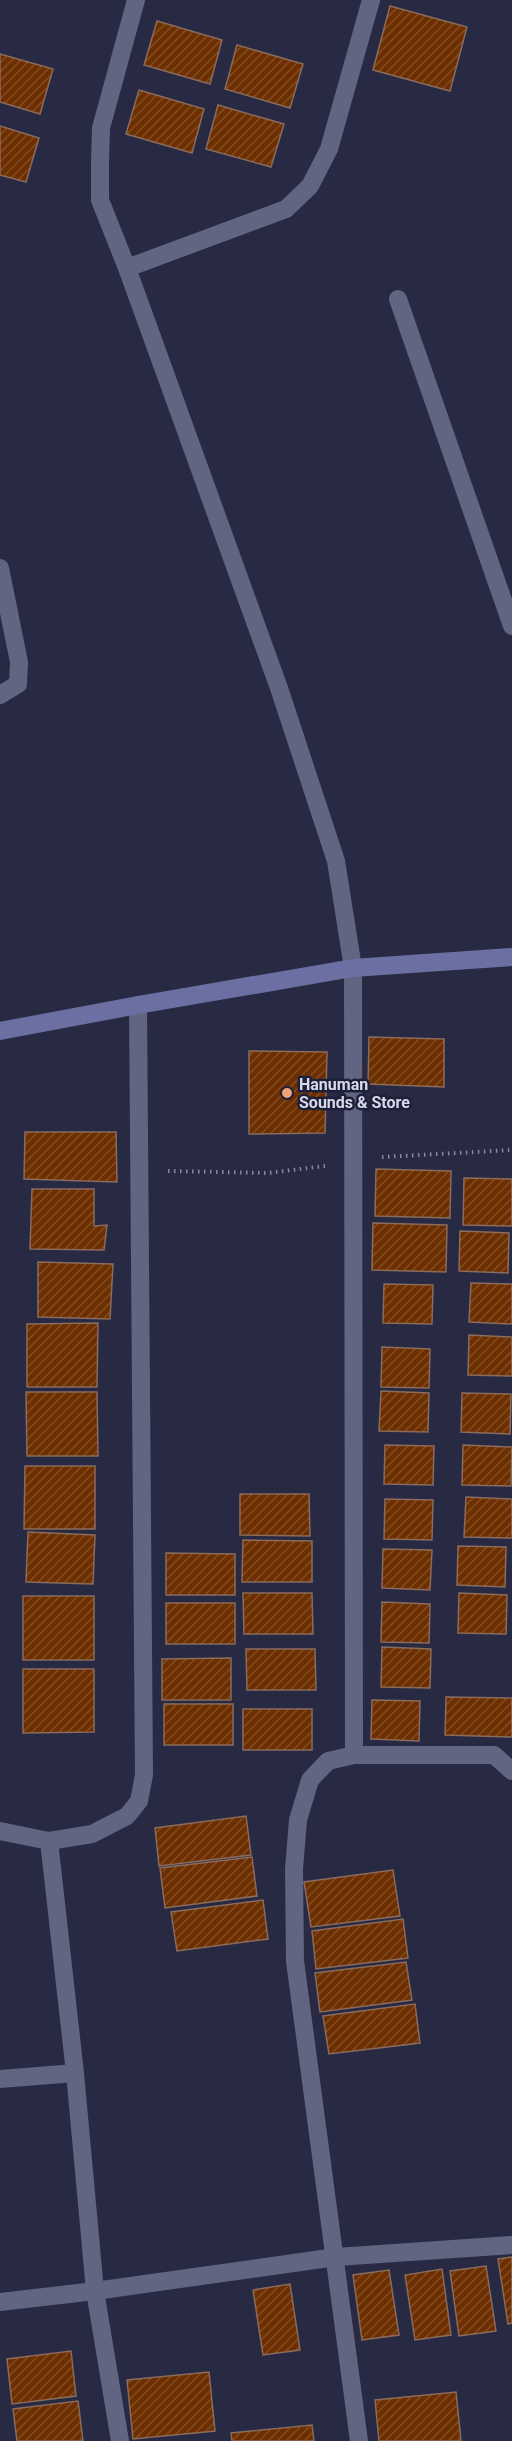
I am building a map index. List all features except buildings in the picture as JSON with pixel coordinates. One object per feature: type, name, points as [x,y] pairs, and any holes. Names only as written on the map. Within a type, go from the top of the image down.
[{"type":"street","points":[[136,0],[101,128],[100,200],[127,268],[275,677],[336,861],[353,968],[354,1755]]},
{"type":"street","points":[[127,268],[286,209],[310,186],[329,149],[371,0]]},
{"type":"street","points":[[398,299],[512,626]]},
{"type":"street","points":[[0,568],[19,662],[18,684],[0,696]]},
{"type":"street","points":[[0,1031],[353,968],[512,957]]},
{"type":"street","points":[[0,1831],[49,1841],[92,1834],[128,1816],[139,1801],[144,1775],[138,1005]]},
{"type":"street","points":[[359,2441],[295,1961],[294,1869],[298,1820],[310,1780],[328,1761],[354,1755],[494,1755],[512,1771]]},
{"type":"street","points":[[49,1841],[75,2073],[95,2291],[120,2441]]},
{"type":"street","points":[[0,2079],[75,2073]]},
{"type":"street","points":[[0,2302],[336,2257],[512,2245]]},
{"type":"place","name":"Hanuman Sounds & Store","points":[[287,1093]]}]
